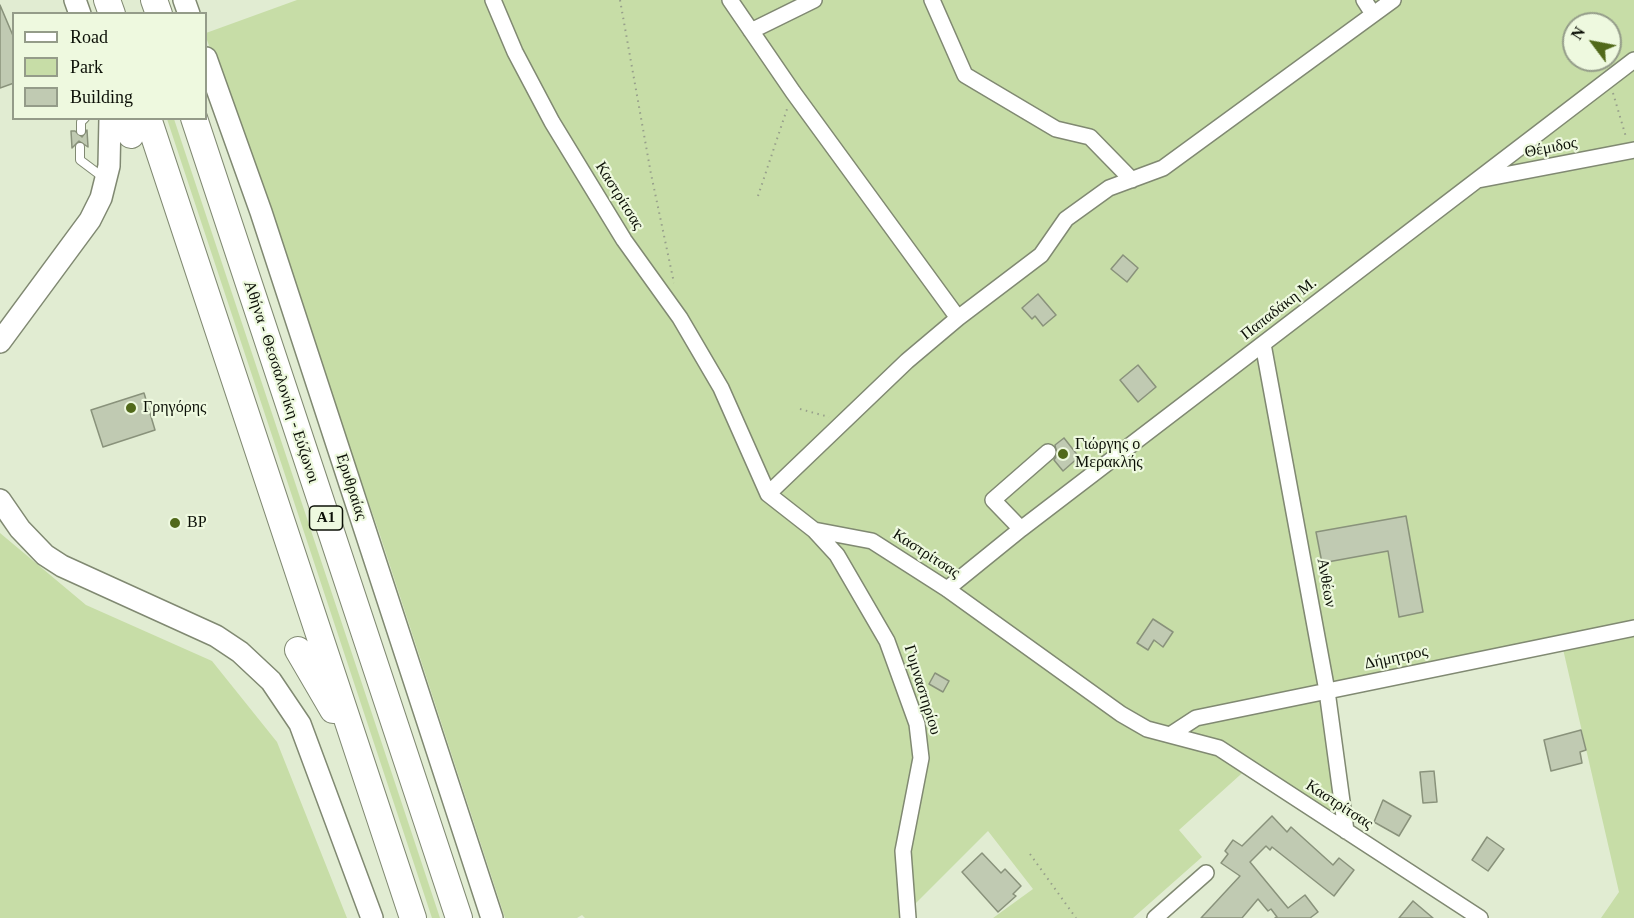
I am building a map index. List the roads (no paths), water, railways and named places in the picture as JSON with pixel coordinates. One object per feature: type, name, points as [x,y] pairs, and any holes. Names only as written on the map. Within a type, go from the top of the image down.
[{"type":"highway","name":"Αθήνα - Θεσσαλονίκη - Εύζωνοι","points":[[195,120],[459,918]]},
{"type":"highway","name":"Α1","points":[[136,124],[359,754],[413,918]]},
{"type":"highway","points":[[298,650],[359,754]]},
{"type":"main road","name":"Ερυθραίας","points":[[207,61],[261,212],[492,918]]},
{"type":"main road","points":[[0,342],[90,220],[106,179],[111,152],[110,120]]},
{"type":"main road","points":[[0,500],[20,530],[45,555],[62,566],[216,636],[240,652],[271,681],[300,724],[372,918]]},
{"type":"street","name":"Καστρίτσας","points":[[493,0],[515,52],[552,122],[624,240],[680,318],[721,388],[768,494],[814,530],[872,541],[947,589],[1121,714],[1147,729],[1219,748],[1469,915]]},
{"type":"street","points":[[730,0],[793,92],[958,318]]},
{"type":"street","points":[[751,31],[814,0]]},
{"type":"street","points":[[932,0],[965,75],[1056,129],[1090,137],[1132,180]]},
{"type":"street","points":[[1364,0],[1373,14]]},
{"type":"street","points":[[768,494],[907,361],[958,318],[1041,255],[1066,219],[1109,188],[1163,168],[1393,0]]},
{"type":"street","name":"Παπαδάκη Μ.","points":[[947,589],[1021,529],[1634,60]]},
{"type":"street","name":"Θέμιδος","points":[[1474,181],[1632,150]]},
{"type":"street","name":"Ανθέων","points":[[1263,344],[1327,691],[1346,831]]},
{"type":"street","points":[[1021,529],[993,500],[1047,452]]},
{"type":"street","name":"Γυμναστηρίου","points":[[814,530],[837,555],[882,631],[916,724],[921,758],[903,851],[908,918]]},
{"type":"street","name":"Δήμητρος","points":[[1170,735],[1181,725],[1196,718],[1634,628]]},
{"type":"street","points":[[1155,918],[1206,873]]},
{"type":"lane","points":[[81,131],[83,120]]},
{"type":"lane","points":[[80,147],[80,160],[106,179]]},
{"type":"place","name":"Γρηγόρης","points":[[131,408]]},
{"type":"place","name":"Γιώργης ο Μερακλής","points":[[1063,454]]},
{"type":"place","name":"BP","points":[[175,523]]}]
